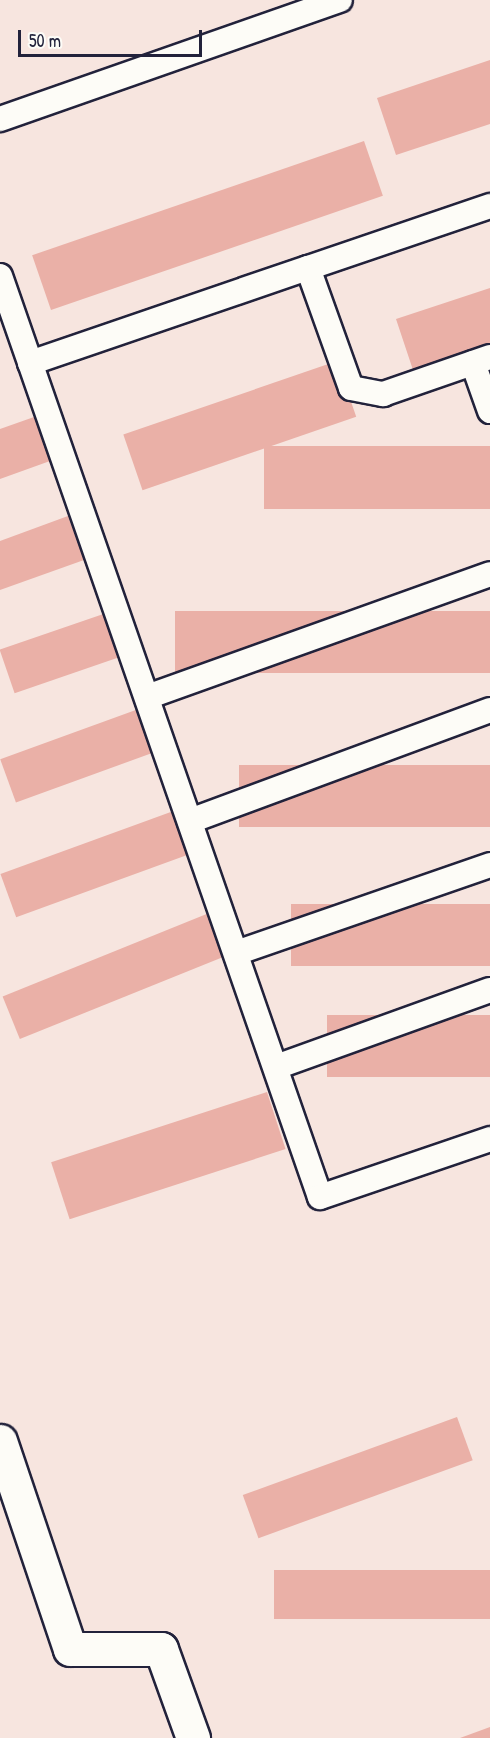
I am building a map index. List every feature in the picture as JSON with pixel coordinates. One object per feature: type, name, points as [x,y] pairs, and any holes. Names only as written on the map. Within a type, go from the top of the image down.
[{"type":"street","points":[[0,119],[340,0]]},
{"type":"street","points":[[30,363],[490,206]]},
{"type":"street","points":[[309,268],[351,388],[382,394],[481,360],[490,411]]},
{"type":"street","points":[[0,276],[320,1197],[490,1139]]},
{"type":"street","points":[[147,697],[490,574]]},
{"type":"street","points":[[190,821],[490,710]]},
{"type":"street","points":[[236,953],[490,865]]},
{"type":"street","points":[[276,1067],[490,990]]},
{"type":"street","points":[[0,1441],[70,1649],[161,1649],[194,1738]]},
{"type":"building","points":[[490,60],[490,124],[396,155],[377,98]]},
{"type":"building","points":[[364,141],[383,196],[51,310],[32,255]]},
{"type":"building","points":[[490,288],[490,351],[415,376],[396,319]]},
{"type":"building","points":[[337,361],[356,417],[143,490],[123,435]]},
{"type":"building","points":[[34,417],[50,461],[0,479],[0,429]]},
{"type":"building","points":[[264,446],[490,446],[490,509],[264,509]]},
{"type":"building","points":[[68,516],[84,560],[0,590],[0,541]]},
{"type":"building","points":[[115,610],[130,653],[15,693],[0,650]]},
{"type":"building","points":[[175,611],[490,611],[490,673],[175,673]]},
{"type":"building","points":[[144,707],[160,750],[16,803],[0,759]]},
{"type":"building","points":[[239,765],[490,765],[490,827],[239,827]]},
{"type":"building","points":[[179,809],[195,852],[16,917],[0,874]]},
{"type":"building","points":[[291,904],[490,904],[490,966],[291,966]]},
{"type":"building","points":[[214,911],[231,954],[20,1039],[3,996]]},
{"type":"building","points":[[327,1015],[490,1015],[490,1077],[327,1077]]},
{"type":"building","points":[[267,1092],[286,1149],[70,1219],[51,1162]]},
{"type":"building","points":[[457,1417],[473,1460],[258,1538],[243,1495]]},
{"type":"building","points":[[274,1570],[490,1570],[490,1619],[274,1619]]},
{"type":"building","points":[[490,1727],[490,1738],[460,1738]]}]
